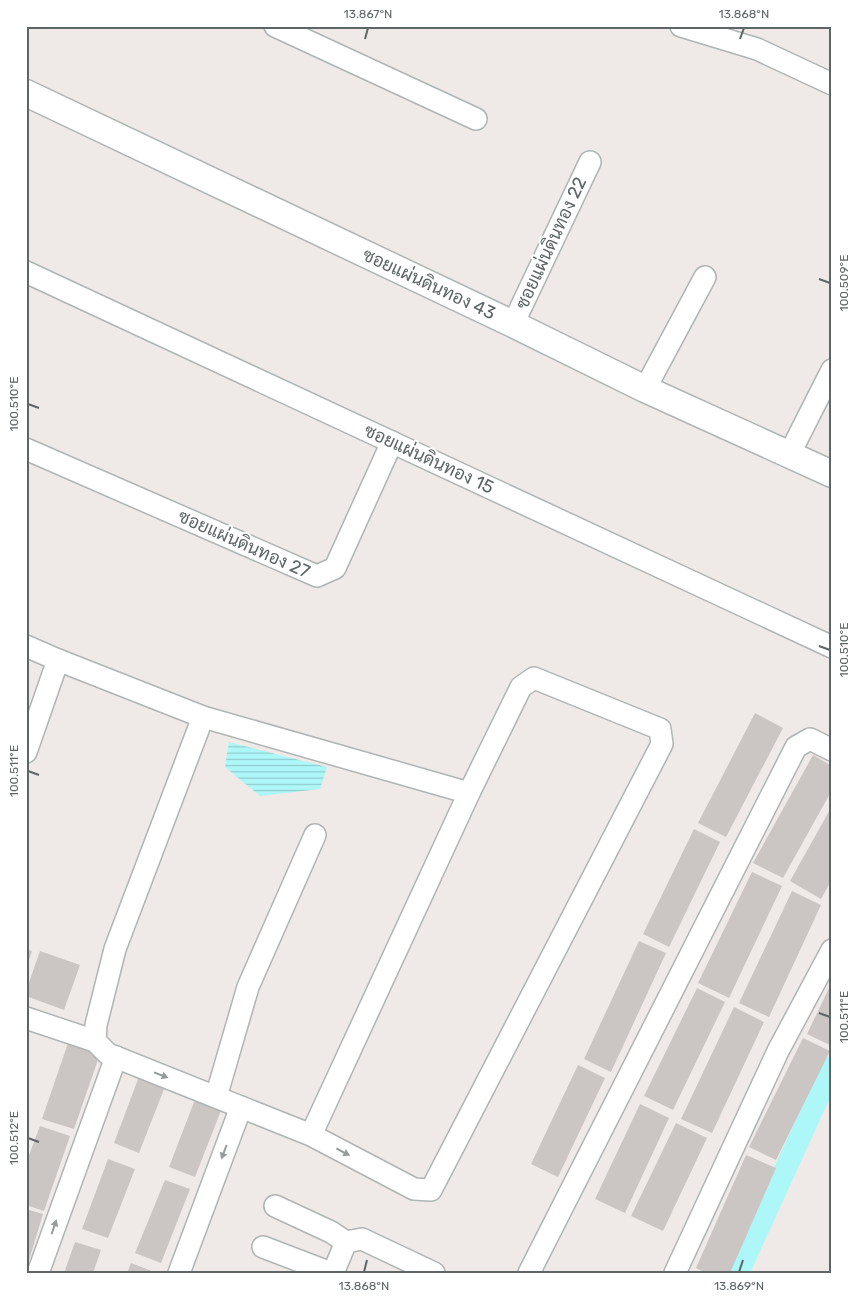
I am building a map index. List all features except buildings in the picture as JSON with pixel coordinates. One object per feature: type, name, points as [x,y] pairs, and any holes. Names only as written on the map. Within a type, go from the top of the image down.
[{"type":"street","points":[[275,26],[476,119]]},
{"type":"street","points":[[681,26],[756,49],[832,84]]},
{"type":"street","name":"ซอยแผ่นดินทอง 43","points":[[26,93],[513,324],[645,389],[832,474]]},
{"type":"street","name":"ซอยแผ่นดินทอง 22","points":[[513,324],[590,162]]},
{"type":"street","name":"ซอยแผ่นดินทอง 15","points":[[26,272],[832,647]]},
{"type":"street","points":[[645,389],[705,276]]},
{"type":"street","points":[[789,455],[832,370]]},
{"type":"street","name":"ซอยแผ่นดินทอง 27","points":[[26,449],[317,576],[335,568],[392,442]]},
{"type":"street","points":[[26,646],[202,717],[469,793]]},
{"type":"street","points":[[26,752],[58,660]]},
{"type":"street","points":[[26,1018],[95,1041],[108,1054],[311,1135],[414,1189],[431,1190],[662,744],[660,729],[534,678],[521,687],[469,793],[311,1135]]},
{"type":"street","points":[[95,1041],[96,1025],[115,950],[202,717]]},
{"type":"street","points":[[529,1273],[796,747],[810,739],[832,750]]},
{"type":"street","points":[[216,1097],[248,987],[315,835]]},
{"type":"street","points":[[675,1273],[778,1051],[832,950]]},
{"type":"street","points":[[38,1273],[116,1057]]},
{"type":"street","points":[[179,1273],[241,1107]]},
{"type":"street","points":[[275,1206],[330,1232],[346,1242],[362,1239],[434,1273]]},
{"type":"street","points":[[263,1247],[332,1273],[346,1242]]},
{"type":"water","points":[[229,742],[327,767],[320,789],[260,796],[225,767]]},
{"type":"waterway","points":[[738,1273],[832,1067]]}]
